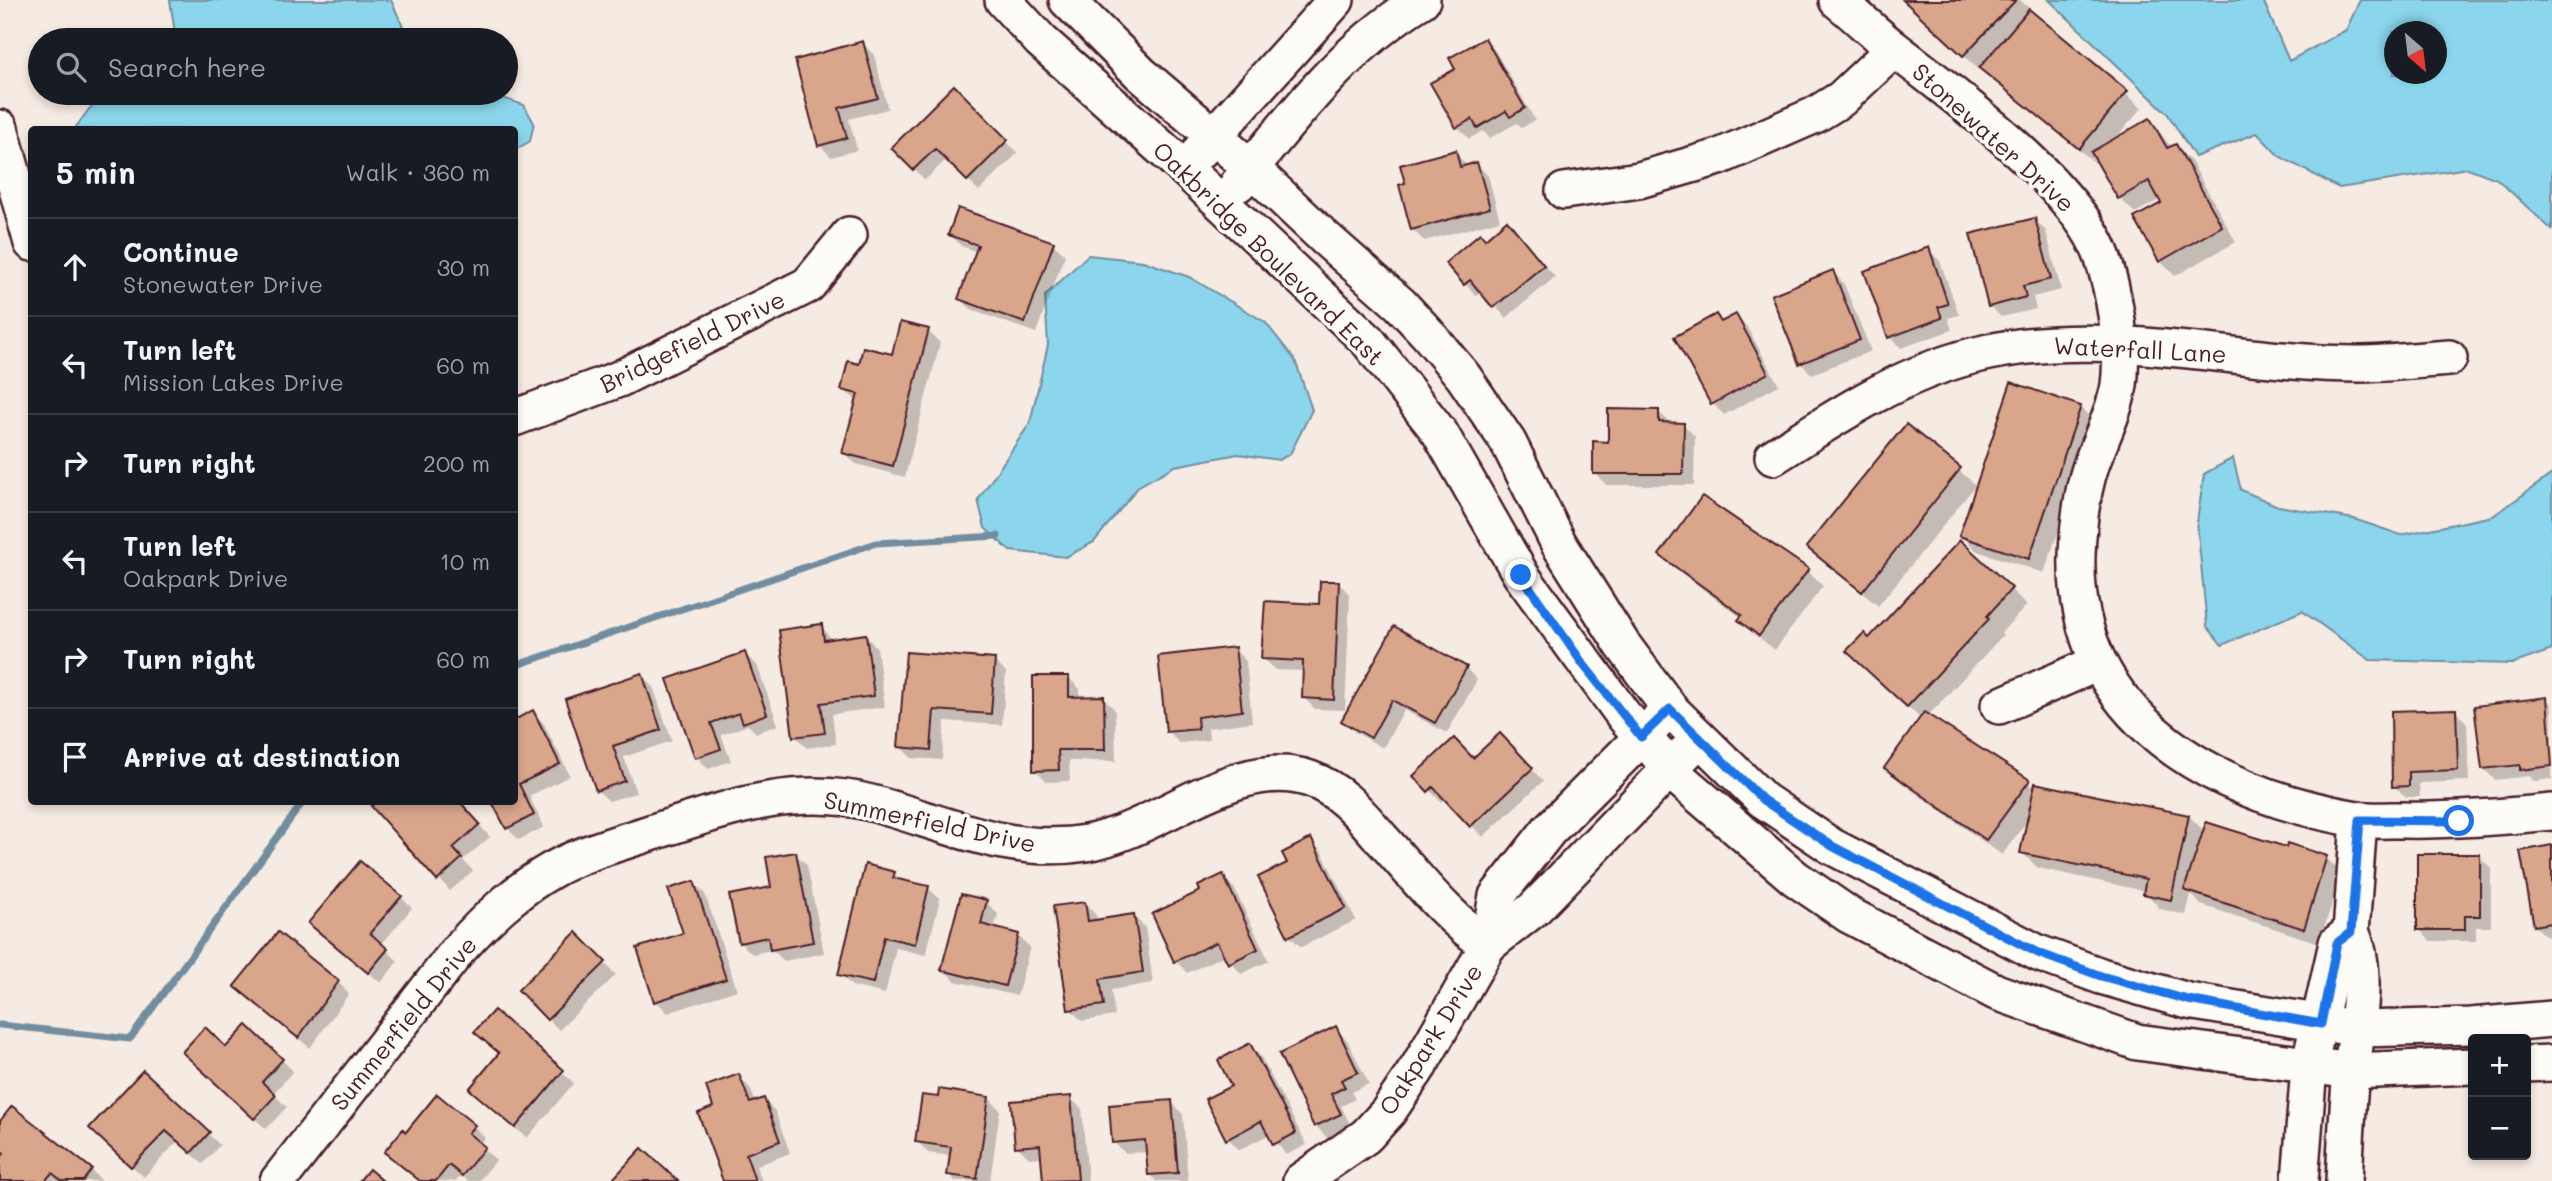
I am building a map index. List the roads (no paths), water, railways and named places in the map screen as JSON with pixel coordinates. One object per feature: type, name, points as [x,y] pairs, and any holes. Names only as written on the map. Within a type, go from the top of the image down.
[{"type":"street","name":"Oakbridge Boulevard East","points":[[1003,0],[1041,41],[1185,169],[1368,341],[1440,433],[1521,575],[1583,664],[1641,737],[1670,768],[1795,878],[1849,915],[1996,992],[2137,1042],[2352,1071],[2468,1066]]},
{"type":"street","name":"Oakbridge Boulevard East","points":[[1067,0],[1141,74],[1213,134],[1400,304],[1463,376],[1508,442],[1559,544],[1622,644],[1670,709],[1763,800],[1832,846],[2038,953],[2101,976],[2188,1000],[2360,1029],[2471,1026],[2552,1018]]},
{"type":"street","points":[[1185,169],[1213,134],[1336,0]]},
{"type":"street","points":[[1222,203],[1320,85],[1353,51],[1397,15],[1422,0]]},
{"type":"street","name":"Stonewater Drive","points":[[1837,0],[1986,124],[2070,201],[2102,254],[2112,288],[2119,385],[2089,471],[2077,556],[2086,635],[2098,663],[2129,710],[2170,747],[2205,771],[2261,793],[2360,820],[2459,821],[2552,811]]},
{"type":"street","points":[[1564,191],[1639,180],[1680,170],[1731,152],[1824,110],[1867,77],[1894,49]]},
{"type":"street","points":[[0,128],[28,229]]},
{"type":"street","name":"Bridgefield Drive","points":[[518,417],[619,379],[808,285],[849,235]]},
{"type":"street","name":"Waterfall Lane","points":[[1773,457],[1880,391],[1972,356],[2070,342],[2358,364],[2449,358]]},
{"type":"street","points":[[1999,706],[2098,663]]},
{"type":"street","name":"Oakpark Drive","points":[[1301,1181],[1366,1136],[1388,1112],[1419,1066],[1488,944],[1497,897],[1543,838],[1670,709]]},
{"type":"street","name":"Oakpark Drive","points":[[1488,944],[1535,908],[1699,739]]},
{"type":"street","name":"Summerfield Drive","points":[[278,1181],[459,949],[490,916],[519,891],[552,870],[586,854],[747,802],[785,795],[838,797],[870,803],[980,837],[1013,844],[1049,847],[1085,843],[1132,830],[1251,776],[1279,773],[1296,775],[1325,785],[1348,800],[1449,913],[1488,944]]},
{"type":"street","points":[[2351,932],[2337,943],[2321,1024],[2309,1067],[2300,1174],[2344,1176],[2352,1071],[2360,1029],[2358,947],[2351,932],[2360,820]]},
{"type":"street","points":[[1543,838],[1578,862]]},
{"type":"street","points":[[2531,1065],[2552,1063]]},
{"type":"water","points":[[170,0],[391,0],[404,28],[174,28]]},
{"type":"water","points":[[2049,0],[2263,0],[2289,61],[2346,30],[2360,0],[2552,0],[2552,230],[2497,179],[2468,168],[2339,188],[2279,156],[2257,133],[2195,157],[2167,113]]},
{"type":"water","points":[[518,103],[524,105],[534,123],[530,141],[518,148],[518,126],[77,126],[94,105]]},
{"type":"water","points":[[1088,255],[1143,261],[1189,277],[1265,322],[1295,360],[1312,410],[1290,454],[1279,460],[1238,454],[1175,466],[1139,486],[1094,542],[1066,557],[1010,551],[985,528],[978,500],[1030,423],[1048,345],[1045,296]]},
{"type":"water","points":[[2233,458],[2241,490],[2278,506],[2354,519],[2401,535],[2493,516],[2552,474],[2552,650],[2512,664],[2370,660],[2302,611],[2222,645],[2207,626],[2197,522],[2204,474]]},
{"type":"waterway","points":[[518,665],[876,543],[998,536]]},
{"type":"waterway","points":[[0,1025],[130,1039],[301,805]]}]
